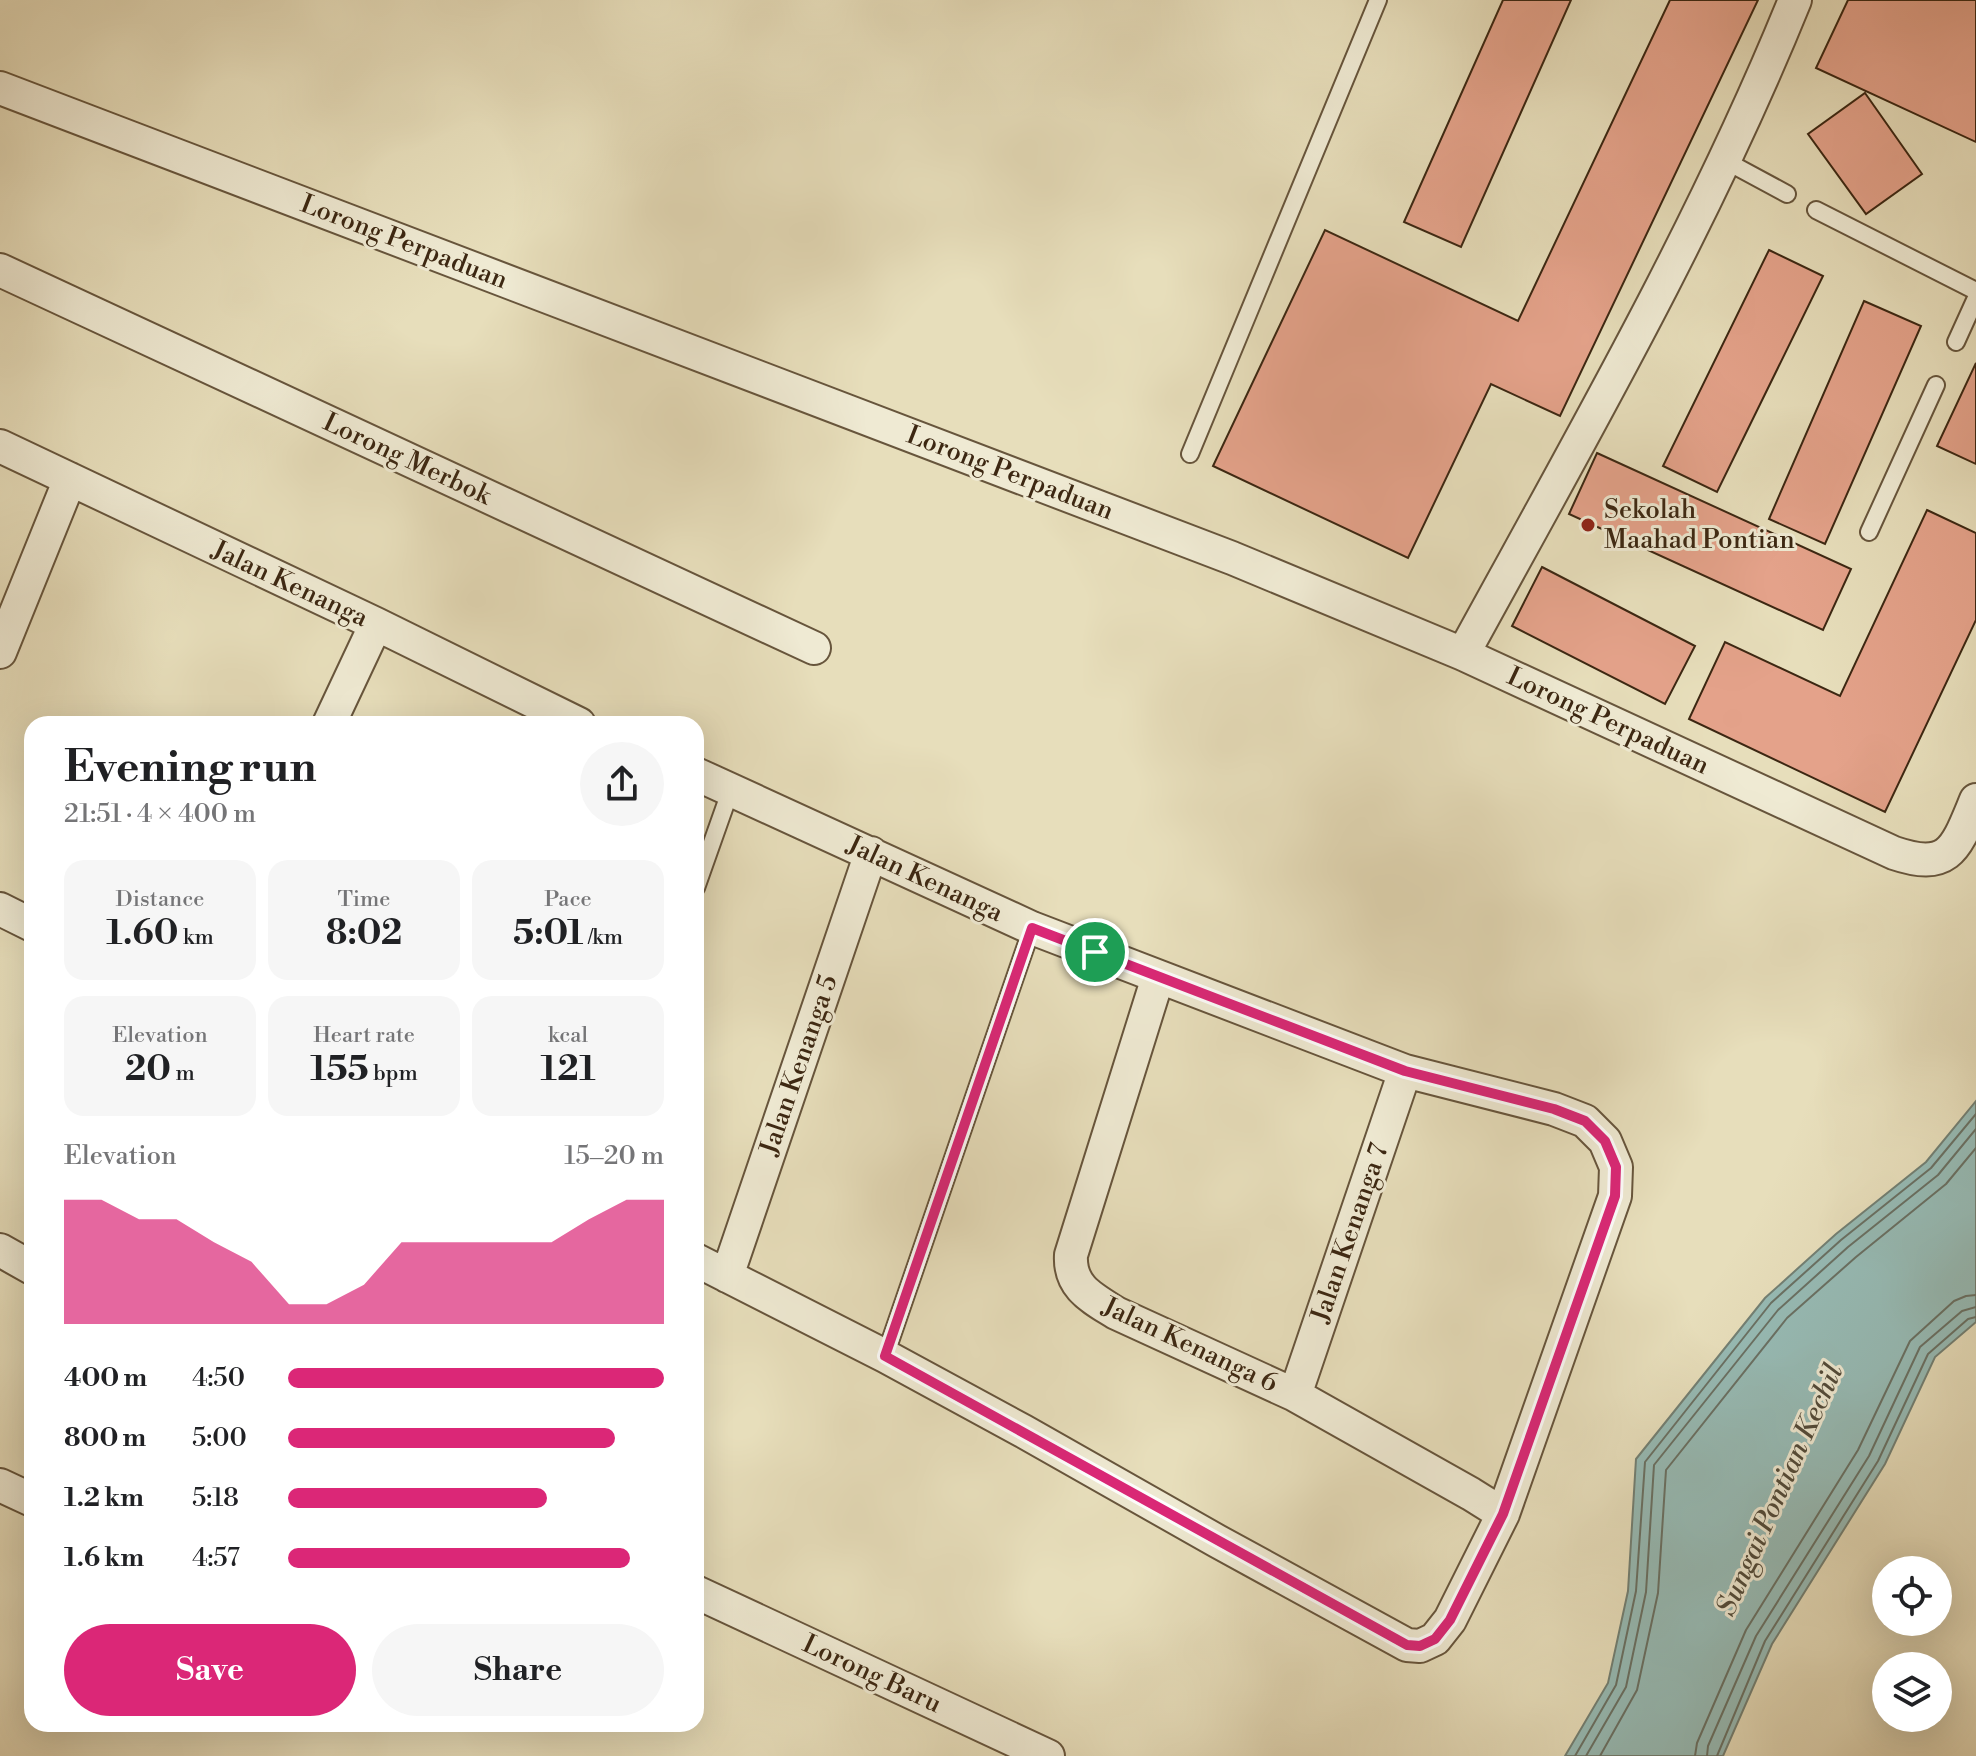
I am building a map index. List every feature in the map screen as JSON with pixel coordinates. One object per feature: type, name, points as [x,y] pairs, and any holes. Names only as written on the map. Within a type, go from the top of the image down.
[{"type":"street","points":[[1463,654],[1665,279],[1724,160],[1795,0]]},
{"type":"street","name":"Lorong Perpaduan","points":[[0,88],[1232,558],[1463,654],[1894,853],[1918,861],[1936,861],[1953,848],[1976,800]]},
{"type":"street","name":"Lorong Merbok","points":[[0,270],[814,648]]},
{"type":"street","name":"Jalan Kenanga","points":[[0,446],[563,716]]},
{"type":"street","points":[[0,652],[70,479]]},
{"type":"street","points":[[333,716],[376,624]]},
{"type":"street","name":"Jalan Kenanga","points":[[704,777],[1032,928],[1405,1071],[1554,1109],[1585,1121],[1605,1141],[1616,1167],[1615,1196],[1503,1514]]},
{"type":"street","name":"Jalan Kenanga 5","points":[[727,1276],[871,853]]},
{"type":"street","points":[[0,909],[24,921]]},
{"type":"street","name":"Jalan Kenanga 6","points":[[1158,977],[1071,1255],[1070,1269],[1077,1283],[1090,1297],[1116,1313],[1295,1395],[1503,1514]]},
{"type":"street","name":"Jalan Kenanga 7","points":[[1295,1395],[1405,1071]]},
{"type":"street","points":[[0,1250],[24,1264]]},
{"type":"street","points":[[704,1264],[885,1356],[1407,1645],[1420,1646],[1435,1639],[1450,1620],[1503,1514]]},
{"type":"street","points":[[0,1485],[24,1496]]},
{"type":"street","name":"Lorong Baru","points":[[704,1596],[1048,1756]]},
{"type":"lane","points":[[1190,454],[1378,0]]},
{"type":"lane","points":[[1724,160],[1787,194]]},
{"type":"lane","points":[[1816,210],[1976,291]]},
{"type":"lane","points":[[1956,342],[1976,298]]},
{"type":"lane","points":[[1869,532],[1936,385]]},
{"type":"lane","points":[[704,865],[731,789]]},
{"type":"lane","points":[[885,1356],[1032,928]]},
{"type":"water","name":"Sungai Pontian Kechil","points":[[1976,1101],[1976,1322],[1935,1357],[1885,1464],[1772,1644],[1723,1756],[1565,1756],[1608,1683],[1628,1591],[1636,1459],[1765,1298],[1836,1234],[1926,1162]]},
{"type":"building","points":[[1503,0],[1571,0],[1461,247],[1404,222]]},
{"type":"building","points":[[1670,0],[1758,0],[1560,416],[1491,384],[1408,558],[1213,466],[1325,230],[1518,321]]},
{"type":"building","points":[[1848,0],[1976,0],[1976,142],[1816,68]]},
{"type":"building","points":[[1865,93],[1922,174],[1866,214],[1808,134]]},
{"type":"building","points":[[1769,250],[1823,276],[1717,492],[1663,466]]},
{"type":"building","points":[[1864,301],[1921,326],[1825,544],[1769,519]]},
{"type":"building","points":[[1976,363],[1976,464],[1937,446]]},
{"type":"building","points":[[1597,453],[1851,569],[1823,630],[1569,514]]},
{"type":"building","points":[[1927,510],[1976,533],[1976,620],[1885,812],[1689,719],[1725,642],[1840,696]]},
{"type":"building","points":[[1542,567],[1695,646],[1665,704],[1512,626]]},
{"type":"place","name":"Sekolah Maahad Pontian","points":[[1588,525]]},
{"type":"route","points":[[1032,928],[1095,952],[1405,1071],[1554,1109],[1585,1121],[1605,1141],[1616,1167],[1615,1196],[1503,1514],[1450,1620],[1435,1639],[1420,1646],[1407,1645],[885,1356],[1032,928]]}]
